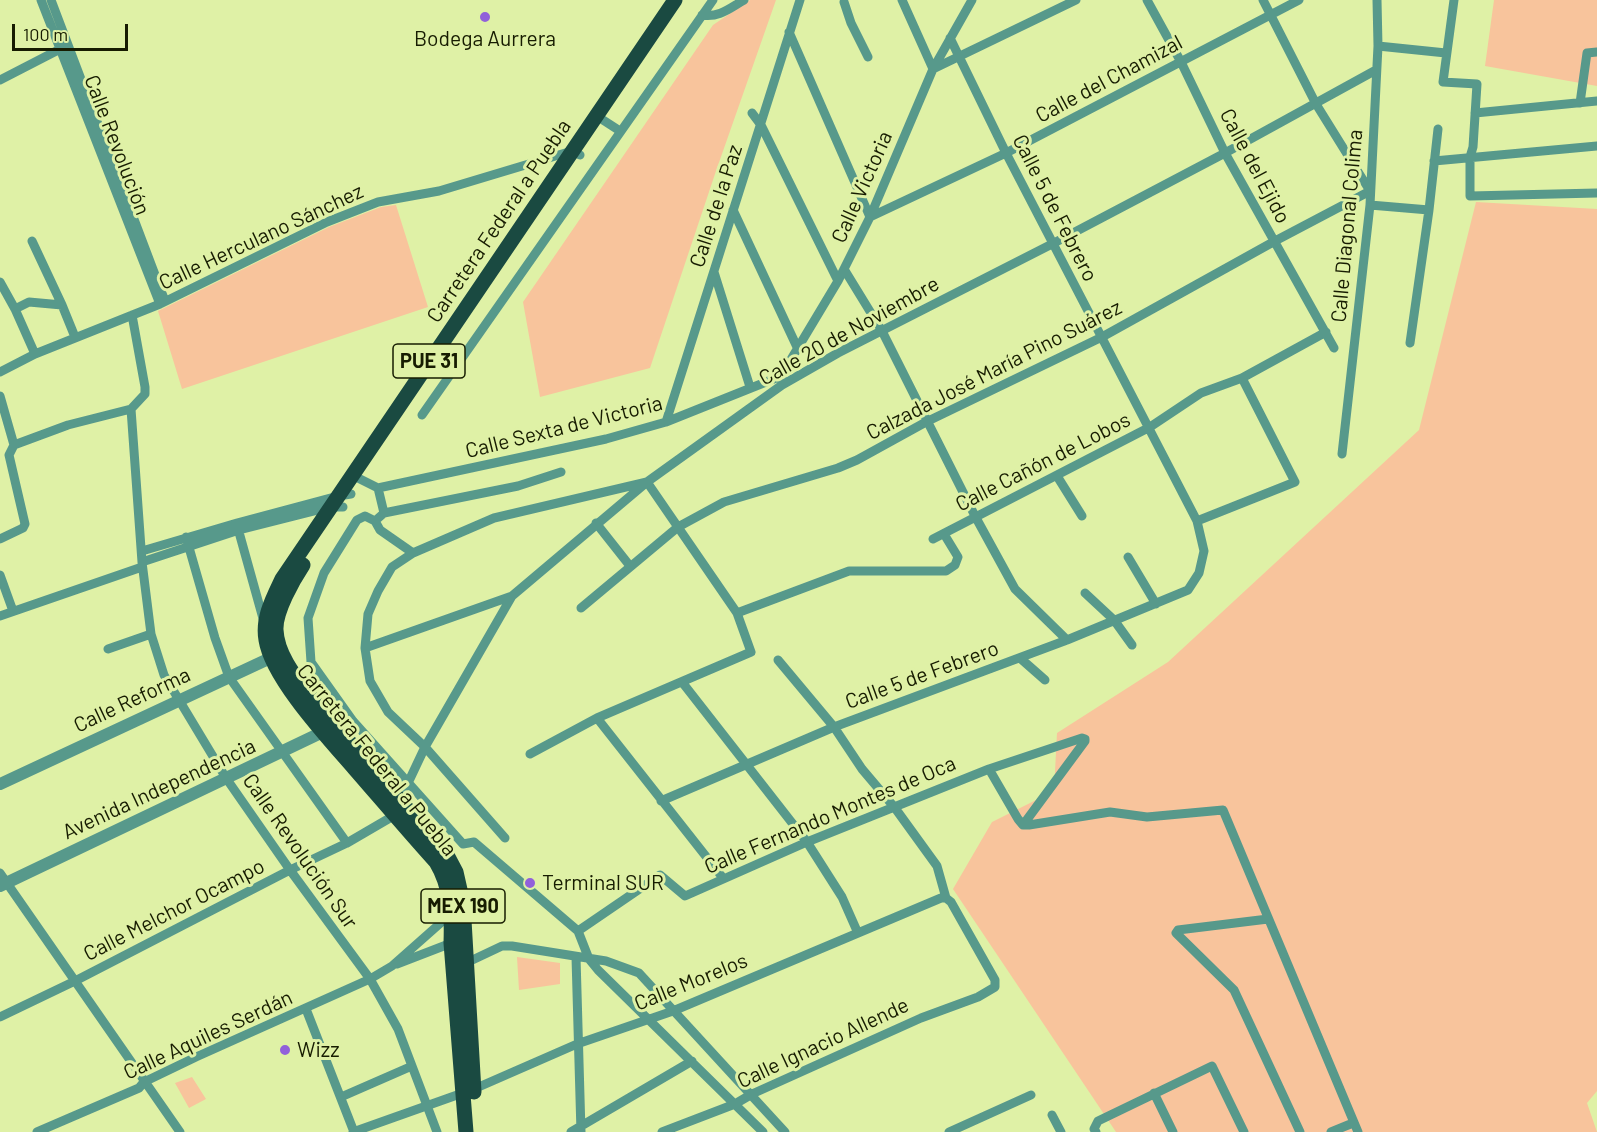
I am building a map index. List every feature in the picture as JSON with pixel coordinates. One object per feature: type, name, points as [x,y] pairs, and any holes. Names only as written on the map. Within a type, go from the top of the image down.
[{"type":"main road","name":"Carretera Federal a Puebla","points":[[441,859],[395,815],[276,655],[265,626],[270,604],[282,579],[357,478],[576,153],[675,0]]},
{"type":"main road","name":"Carretera Federal a Puebla","points":[[576,153],[603,120],[684,0]]},
{"type":"main road","name":"Carretera Federal a Puebla","points":[[276,655],[276,630],[280,610],[297,573],[325,524]]},
{"type":"main road","name":"Carretera Federal a Puebla","points":[[329,729],[398,798],[441,859],[444,875],[457,911],[469,1090],[476,1132]]},
{"type":"main road","name":"Carretera Federal a Puebla","points":[[458,941],[466,963],[469,1090],[466,1132]]},
{"type":"street","name":"Calle Revolución","points":[[41,0],[64,47],[162,302]]},
{"type":"street","name":"Calle Revolución","points":[[51,0],[64,47]]},
{"type":"street","points":[[422,415],[714,0]]},
{"type":"street","points":[[702,15],[711,17],[719,15],[744,0]]},
{"type":"street","name":"Calle de la Paz","points":[[666,422],[800,0]]},
{"type":"street","points":[[902,0],[933,69],[1076,0]]},
{"type":"street","name":"Calle del Ejido","points":[[1147,0],[1181,62],[1225,153],[1334,348]]},
{"type":"street","points":[[1263,0],[1316,104],[1370,191]]},
{"type":"street","name":"Calle del Chamizal","points":[[870,217],[1006,153],[1299,0]]},
{"type":"street","name":"Calle Diagonal Colima","points":[[1342,454],[1370,205],[1378,46],[1377,0]]},
{"type":"street","points":[[1454,0],[1443,82],[1477,84],[1473,147],[1470,157],[1470,196],[1597,193]]},
{"type":"street","points":[[845,1],[851,23],[868,57]]},
{"type":"street","name":"Calle Victoria","points":[[781,381],[797,347],[838,281],[870,217],[933,69],[969,1]]},
{"type":"street","points":[[789,32],[870,217]]},
{"type":"street","name":"Calle 5 de Febrero","points":[[661,801],[834,727],[1020,658],[1156,604],[1188,590],[1199,573],[1204,551],[1197,521],[1006,153],[950,38]]},
{"type":"street","points":[[1378,46],[1446,53]]},
{"type":"street","points":[[0,80],[64,47]]},
{"type":"street","points":[[1580,103],[1587,53],[1597,52]]},
{"type":"street","name":"Calle 20 de Noviembre","points":[[398,798],[408,783],[424,747],[512,596],[647,482],[781,381],[1054,243],[1376,70]]},
{"type":"street","points":[[1475,112],[1597,101]]},
{"type":"street","points":[[752,113],[761,125],[838,281]]},
{"type":"street","points":[[603,120],[620,131]]},
{"type":"street","points":[[1410,343],[1438,129]]},
{"type":"street","points":[[1434,161],[1597,146]]},
{"type":"street","name":"Calle Herculano Sánchez","points":[[0,372],[35,354],[162,302],[327,222],[378,202],[439,191],[576,153]]},
{"type":"street","name":"Calzada José María Pino Suárez","points":[[581,608],[678,527],[724,502],[838,468],[857,460],[926,422],[1102,337],[1370,191]]},
{"type":"street","points":[[1370,205],[1429,210]]},
{"type":"street","points":[[733,210],[797,347]]},
{"type":"street","points":[[32,241],[75,337]]},
{"type":"street","points":[[844,269],[882,331],[926,422],[1015,588],[1067,640]]},
{"type":"street","points":[[714,272],[750,387]]},
{"type":"street","points":[[0,282],[35,354]]},
{"type":"street","points":[[15,309],[29,302],[62,305]]},
{"type":"street","points":[[0,539],[25,526],[9,455],[14,446],[68,425],[131,409],[144,394],[145,387],[132,315]]},
{"type":"street","name":"Calle Cañón de Lobos","points":[[737,613],[849,571],[946,571],[956,565],[958,557],[944,534],[1150,427],[1201,393],[1242,378],[1326,332]]},
{"type":"street","points":[[1197,521],[1295,482],[1242,378]]},
{"type":"street","name":"Calle Sexta de Victoria","points":[[378,488],[606,439],[666,422],[750,387],[781,381]]},
{"type":"street","points":[[0,396],[14,446]]},
{"type":"street","points":[[131,409],[135,488],[142,551],[187,542],[238,526],[341,501]]},
{"type":"street","points":[[375,521],[384,513],[518,486],[561,472]]},
{"type":"street","points":[[1057,476],[1082,516]]},
{"type":"street","points":[[357,478],[378,488],[384,513]]},
{"type":"street","points":[[505,838],[424,747],[388,711],[370,681],[365,648],[368,614],[392,567],[413,553],[494,518],[647,482],[737,613],[751,652],[597,718],[530,754]]},
{"type":"street","points":[[238,526],[341,501]]},
{"type":"street","points":[[413,553],[380,530],[375,521],[365,516],[357,520],[324,573],[308,618],[311,662],[352,721],[463,844]]},
{"type":"street","points":[[596,523],[630,566]]},
{"type":"street","points":[[238,526],[265,626]]},
{"type":"street","points":[[933,539],[944,534]]},
{"type":"street","points":[[0,616],[142,565],[187,542]]},
{"type":"street","points":[[187,542],[229,676],[347,843]]},
{"type":"street","name":"Calle Revolución Sur","points":[[142,551],[151,634],[164,675],[226,778],[370,979],[398,1029],[437,1132]]},
{"type":"street","points":[[1128,557],[1156,604]]},
{"type":"street","points":[[0,575],[13,611]]},
{"type":"street","points":[[1085,593],[1114,620],[1131,645]]},
{"type":"street","points":[[365,648],[512,596]]},
{"type":"street","points":[[108,650],[151,634]]},
{"type":"street","name":"Calle Reforma","points":[[0,784],[276,655]]},
{"type":"street","points":[[1020,658],[1045,680]]},
{"type":"street","points":[[778,660],[834,727],[862,769],[895,808],[937,866],[946,898]]},
{"type":"street","points":[[681,682],[807,842],[842,897],[857,931]]},
{"type":"street","points":[[597,718],[723,878]]},
{"type":"street","name":"Avenida Independencia","points":[[2,880],[329,729]]},
{"type":"street","name":"Calle Fernando Montes de Oca","points":[[578,931],[660,875],[685,896],[807,842],[989,769],[1082,738],[1085,739],[1023,825]]},
{"type":"street","points":[[989,769],[1023,825],[1110,812],[1148,817],[1223,810],[1358,1132]]},
{"type":"street","name":"Calle Melchor Ocampo","points":[[0,1017],[347,843],[395,815]]},
{"type":"street","points":[[441,859],[463,844],[474,842],[578,931],[589,959],[598,970],[763,1132]]},
{"type":"street","points":[[2,880],[180,1132]]},
{"type":"street","name":"Calle Morelos","points":[[354,1132],[469,1090],[577,1044],[673,1011],[857,931],[873,928],[941,898],[946,898]]},
{"type":"street","name":"Calle Ignacio Allende","points":[[663,1132],[735,1104],[752,1094],[921,1018],[978,997],[996,985],[951,902],[946,898]]},
{"type":"street","name":"Calle Aquiles Serdán","points":[[37,1132],[139,1088],[144,1082],[196,1057],[370,979],[392,966],[457,911]]},
{"type":"street","points":[[1268,919],[1178,930],[1176,933],[1234,990],[1300,1132]]},
{"type":"street","name":"Calle Aquiles Serdán","points":[[392,966],[458,941]]},
{"type":"street","points":[[466,963],[502,946],[606,961],[639,973],[785,1132]]},
{"type":"street","points":[[576,957],[580,1129]]},
{"type":"street","points":[[306,1009],[354,1132]]},
{"type":"street","points":[[571,1132],[580,1129],[692,1061]]},
{"type":"street","points":[[341,1097],[412,1066]]},
{"type":"street","points":[[1096,1132],[1094,1129],[1098,1121],[1212,1066],[1244,1132]]},
{"type":"street","points":[[1154,1093],[1173,1132]]},
{"type":"street","points":[[949,1132],[1031,1095]]},
{"type":"street","points":[[1052,1115],[1061,1132]]},
{"type":"street","points":[[1331,1132],[1353,1123]]},
{"type":"shaded area","points":[[750,0],[776,0],[650,368],[540,397],[523,302],[713,25]]},
{"type":"shaded area","points":[[1494,0],[1597,0],[1597,86],[1485,66]]},
{"type":"shaded area","points":[[1476,202],[1597,209],[1597,1091],[1587,1103],[1597,1132],[1116,1132],[953,889],[992,822],[1054,791],[1057,733],[1168,662],[1419,430]]},
{"type":"shaded area","points":[[396,205],[428,307],[182,389],[158,311],[329,227],[381,207]]},
{"type":"shaded area","points":[[517,957],[560,963],[560,984],[519,990]]},
{"type":"shaded area","points":[[192,1077],[206,1099],[189,1108],[175,1083]]},
{"type":"place","name":"Bodega Aurrera","points":[[485,17]]},
{"type":"place","name":"Terminal SUR","points":[[530,883]]},
{"type":"place","name":"Wizz","points":[[285,1050]]}]
